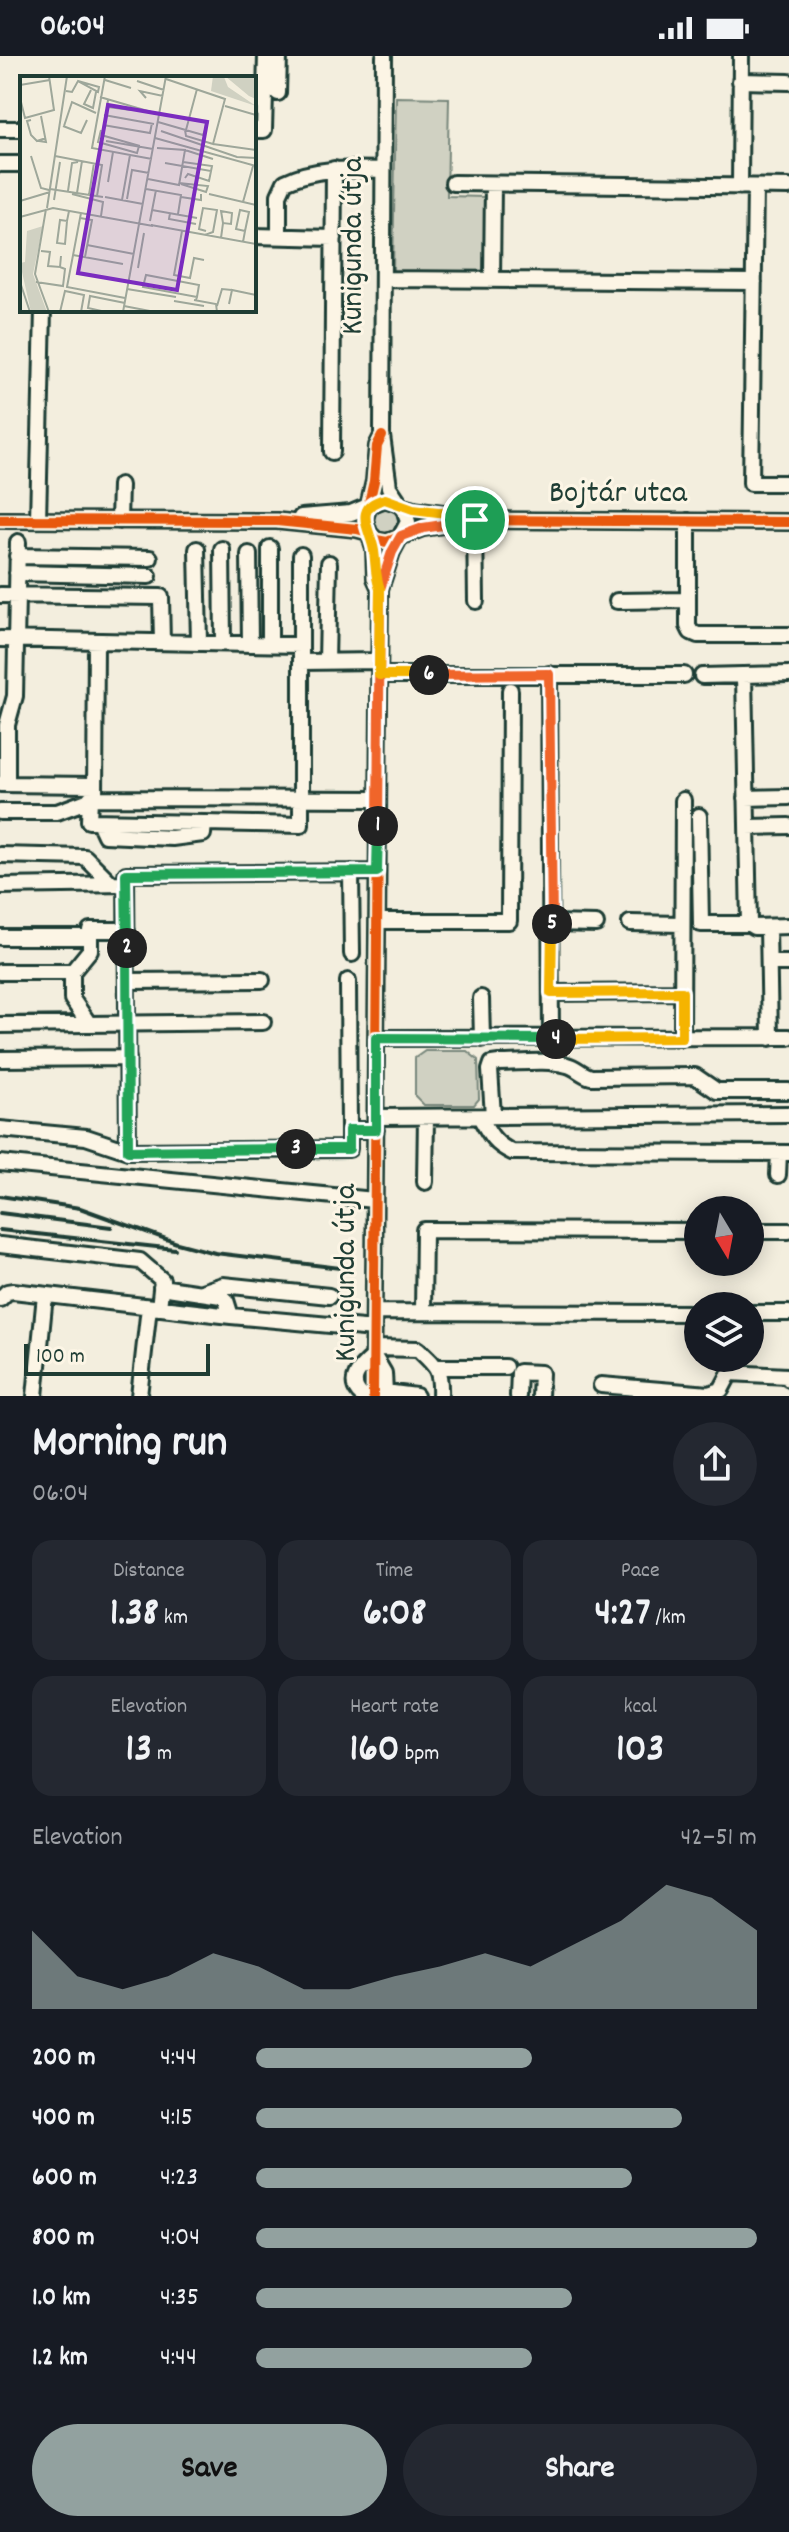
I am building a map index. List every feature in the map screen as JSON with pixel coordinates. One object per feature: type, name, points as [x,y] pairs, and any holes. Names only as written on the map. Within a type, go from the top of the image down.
[{"type":"street","points":[[256,130],[264,130],[266,56]]},
{"type":"street","points":[[278,93],[279,56]]},
{"type":"street","name":"Kunigunda útja","points":[[380,1395],[374,1352],[374,1200],[380,589],[392,552],[408,522],[407,514],[389,487],[382,436],[384,56]]},
{"type":"street","points":[[740,187],[741,56]]},
{"type":"street","points":[[740,81],[789,82]]},
{"type":"street","points":[[279,237],[281,186],[304,174],[334,169],[383,170]]},
{"type":"street","points":[[332,452],[334,169]]},
{"type":"street","points":[[453,183],[789,187]]},
{"type":"street","points":[[492,280],[493,184]]},
{"type":"street","points":[[755,187],[751,483],[789,483]]},
{"type":"street","points":[[256,236],[334,238]]},
{"type":"street","points":[[383,279],[754,282]]},
{"type":"street","points":[[38,520],[43,312]]},
{"type":"street","name":"Kunigunda útja","points":[[380,589],[375,578],[374,548],[365,520],[377,446],[382,436]]},
{"type":"street","points":[[119,521],[120,485]]},
{"type":"street","points":[[0,520],[277,521],[341,515],[369,508],[385,499],[401,505]]},
{"type":"street","name":"Bojtár utca","points":[[401,505],[425,512],[463,515],[475,520]]},
{"type":"street","points":[[475,520],[476,601]]},
{"type":"street","name":"Bojtár utca","points":[[401,536],[423,528],[475,520],[789,522]]},
{"type":"street","points":[[277,521],[368,532],[383,542],[401,536]]},
{"type":"street","points":[[688,521],[688,626],[691,632],[698,635],[789,635]]},
{"type":"street","points":[[149,597],[150,542]]},
{"type":"street","points":[[270,548],[270,644]]},
{"type":"street","points":[[150,558],[18,549],[15,696],[7,725],[3,784],[94,794],[378,799]]},
{"type":"street","points":[[197,549],[199,643]]},
{"type":"street","points":[[222,549],[223,643]]},
{"type":"street","points":[[249,554],[250,644]]},
{"type":"street","points":[[96,642],[94,794],[89,821],[301,825],[301,555]]},
{"type":"street","points":[[327,662],[329,563]]},
{"type":"street","points":[[17,573],[149,576]]},
{"type":"street","points":[[0,595],[161,597],[162,642]]},
{"type":"street","points":[[617,601],[688,600]]},
{"type":"street","points":[[0,639],[301,645]]},
{"type":"street","points":[[301,662],[549,674],[684,675]]},
{"type":"street","points":[[549,674],[551,1039]]},
{"type":"street","points":[[702,676],[789,674]]},
{"type":"street","points":[[744,675],[749,924]]},
{"type":"street","points":[[377,921],[509,921],[510,690]]},
{"type":"street","points":[[0,812],[57,812],[94,794]]},
{"type":"street","points":[[746,798],[789,797]]},
{"type":"street","points":[[682,1038],[683,800]]},
{"type":"street","points":[[699,816],[701,924],[789,926]]},
{"type":"street","points":[[747,827],[789,826]]},
{"type":"street","points":[[0,855],[85,857],[119,884],[127,930],[128,1151]]},
{"type":"street","points":[[351,872],[352,954]]},
{"type":"street","points":[[119,884],[126,874],[377,872]]},
{"type":"street","points":[[0,886],[119,884]]},
{"type":"street","points":[[552,923],[596,924]]},
{"type":"street","points":[[630,923],[682,924]]},
{"type":"street","points":[[768,927],[770,1038]]},
{"type":"street","points":[[89,1024],[72,999],[72,972],[90,950],[90,930],[127,930]]},
{"type":"street","points":[[0,937],[90,937]]},
{"type":"street","points":[[769,963],[789,963]]},
{"type":"street","points":[[0,972],[72,972]]},
{"type":"street","points":[[127,981],[262,980]]},
{"type":"street","points":[[0,1129],[86,1137],[128,1151],[349,1149],[348,981]]},
{"type":"street","points":[[551,993],[682,992]]},
{"type":"street","points":[[481,998],[482,1039]]},
{"type":"street","points":[[0,1025],[263,1022]]},
{"type":"street","points":[[376,1038],[789,1037]]},
{"type":"street","points":[[0,1059],[128,1058]]},
{"type":"street","points":[[778,1175],[784,1153],[512,1152],[500,1147],[491,1137],[486,1116],[490,1070],[492,1064],[499,1063],[559,1063],[572,1066],[591,1077],[695,1076],[717,1091],[789,1091]]},
{"type":"street","points":[[349,1130],[426,1117],[789,1114]]},
{"type":"street","points":[[425,1182],[426,1117]]},
{"type":"street","points":[[0,1163],[374,1200]]},
{"type":"street","points":[[423,1312],[424,1230],[684,1231]]},
{"type":"street","points":[[764,1231],[789,1231]]},
{"type":"street","points":[[0,1245],[140,1261],[162,1280],[154,1308],[139,1396]]},
{"type":"street","points":[[199,1293],[223,1285],[329,1296]]},
{"type":"street","points":[[161,1287],[221,1296],[226,1300],[231,1316]]},
{"type":"street","points":[[0,1299],[13,1291],[374,1329]]},
{"type":"street","points":[[35,1396],[45,1295]]},
{"type":"street","points":[[374,1312],[684,1313]]},
{"type":"street","points":[[764,1313],[789,1313]]},
{"type":"street","points":[[362,1396],[356,1390],[354,1379],[374,1352],[418,1349],[441,1375],[440,1396]]},
{"type":"street","points":[[436,1367],[505,1367]]},
{"type":"street","points":[[518,1396],[519,1372],[541,1373],[540,1396]]},
{"type":"street","points":[[601,1385],[709,1394],[724,1393],[730,1373],[787,1376],[789,1379]]},
{"type":"street","points":[[380,1395],[416,1396]]},
{"type":"shaded area","points":[[396,97],[449,98],[447,196],[485,197],[484,275],[393,274]]},
{"type":"shaded area","points":[[386,509],[395,512],[398,521],[395,530],[386,533],[377,530],[374,521],[377,512]]},
{"type":"shaded area","points":[[425,1051],[467,1051],[478,1060],[479,1099],[474,1105],[424,1105],[415,1096],[415,1058]]},
{"type":"railway","points":[[0,1196],[80,1208],[177,1243],[215,1253],[340,1268]]},
{"type":"railway","points":[[0,1213],[111,1227]]},
{"type":"railway","points":[[0,1230],[175,1249]]},
{"type":"cycle path","points":[[373,1396],[380,589],[375,578],[374,548],[365,520],[374,481],[377,446],[382,436]]},
{"type":"cycle path","points":[[0,520],[277,521],[357,529],[368,532],[376,540],[387,542],[423,528],[475,520],[789,522]]},
{"type":"route","points":[[475,520],[423,528],[401,536],[394,546],[380,589],[377,872],[126,874],[128,1151],[349,1149],[349,1130],[376,1130],[376,1038],[682,1038],[682,992],[551,993],[549,674],[379,675],[380,589],[375,578],[374,548],[365,523],[367,511],[385,499],[413,509],[463,515],[475,520]]}]
